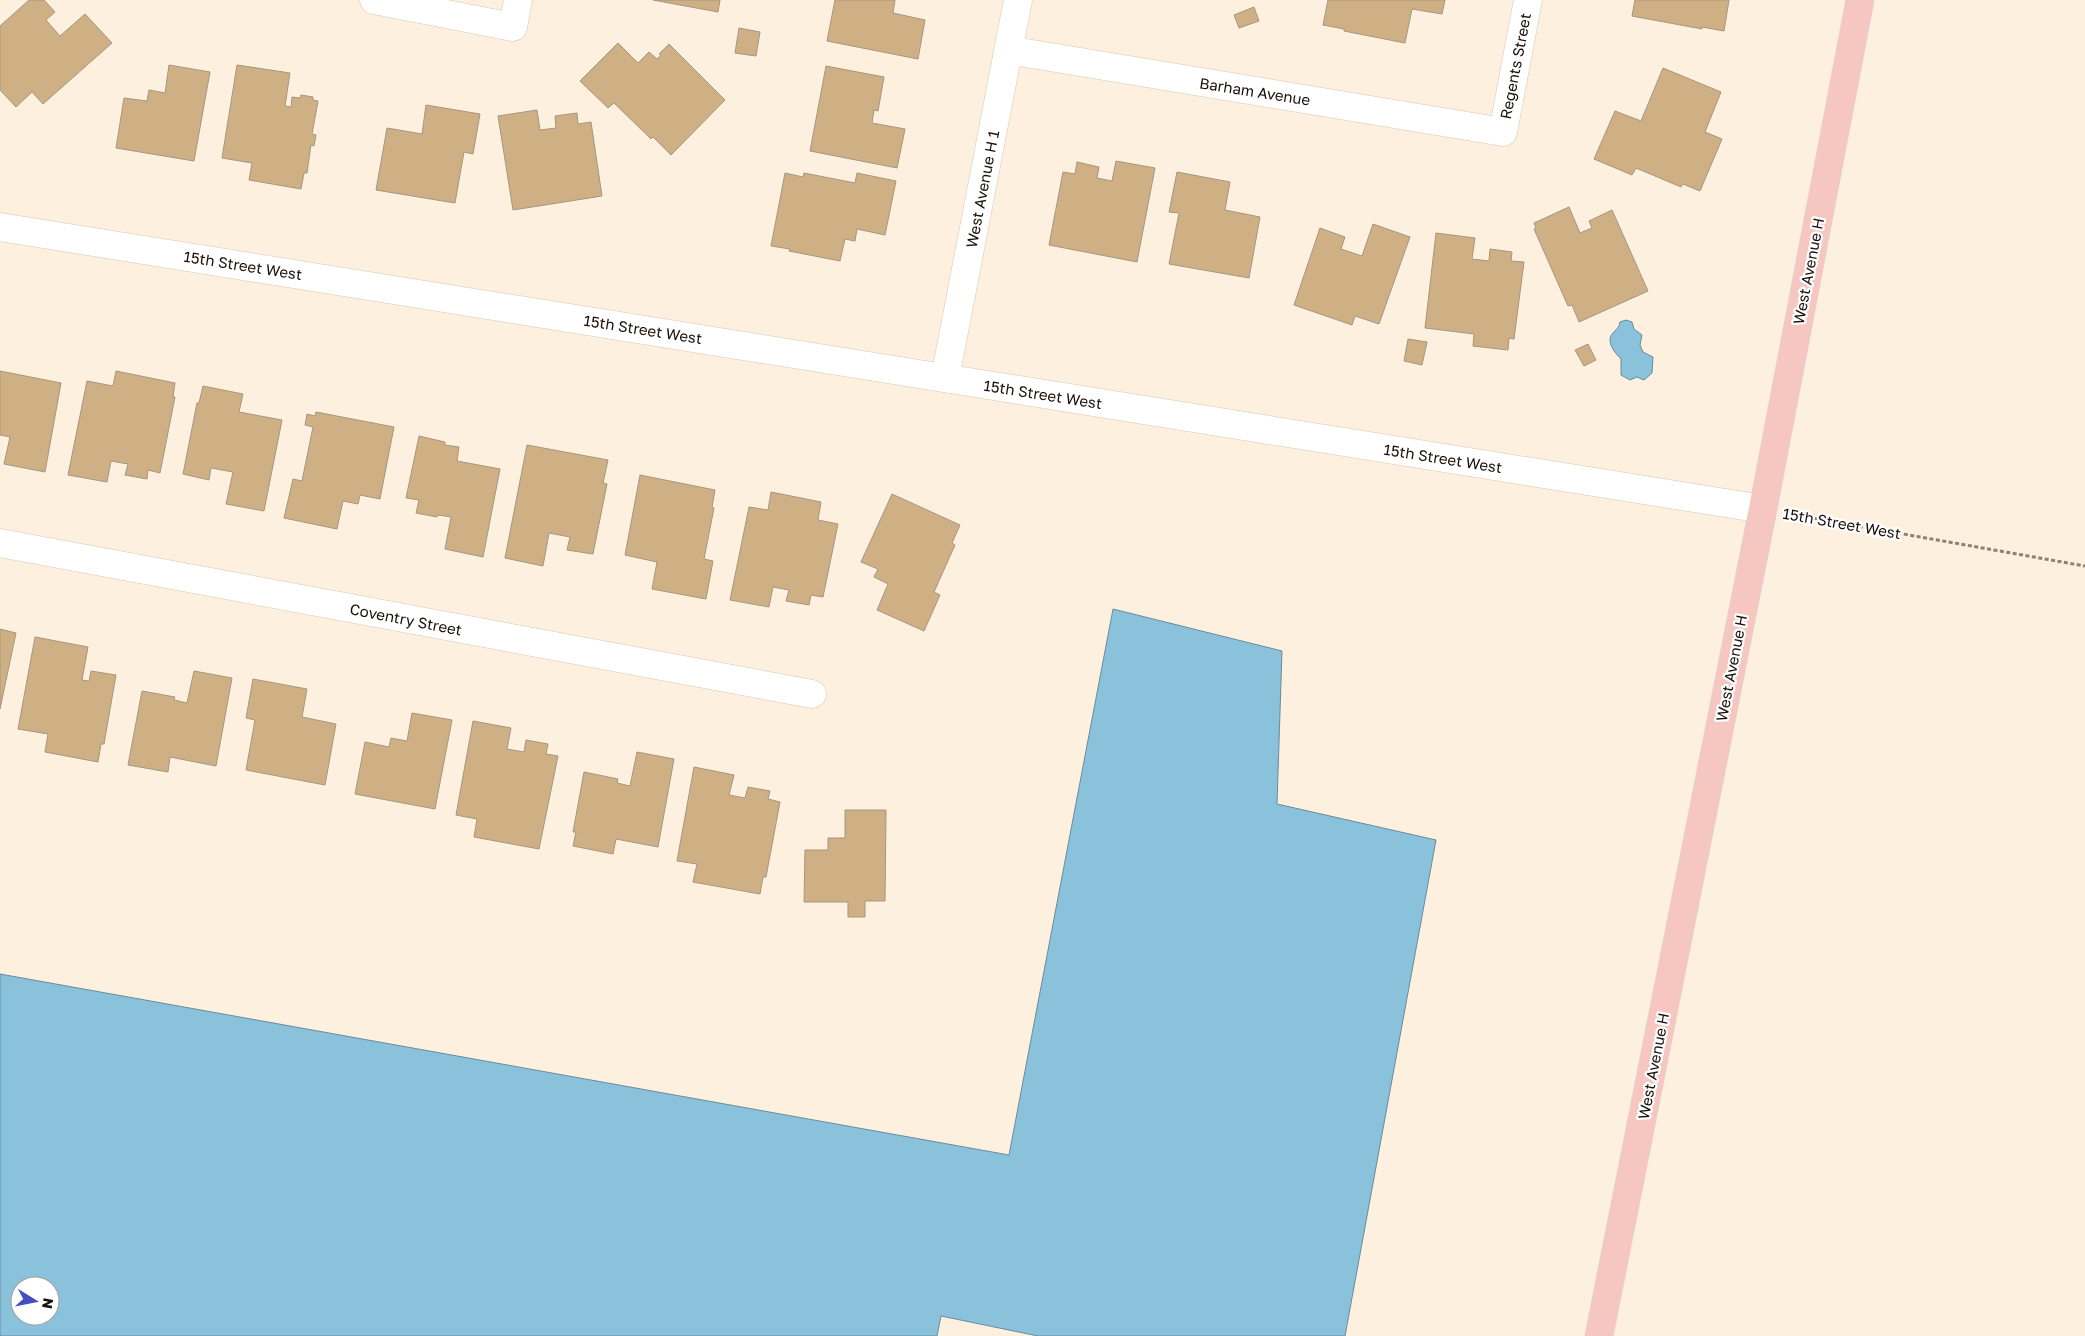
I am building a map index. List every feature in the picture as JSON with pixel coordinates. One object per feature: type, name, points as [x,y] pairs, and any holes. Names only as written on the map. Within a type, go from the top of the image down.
[{"type":"main road","name":"West Avenue H","points":[[1599,1336],[1763,509],[1860,0]]},
{"type":"street","points":[[374,0],[513,27],[518,0]]},
{"type":"street","name":"West Avenue H 1","points":[[945,378],[1018,0]]},
{"type":"street","name":"Regents Street","points":[[1502,132],[1528,0]]},
{"type":"street","name":"Barham Avenue","points":[[1008,50],[1502,132]]},
{"type":"street","name":"15th Street West","points":[[0,226],[1763,509]]},
{"type":"street","name":"Coventry Street","points":[[0,543],[812,694]]},
{"type":"path","name":"15th Street West","points":[[1763,509],[2085,566]]},
{"type":"water","points":[[1626,320],[1632,322],[1634,329],[1642,335],[1640,345],[1643,352],[1653,357],[1652,373],[1644,380],[1637,377],[1630,380],[1621,375],[1621,359],[1610,343],[1611,336],[1620,322]]},
{"type":"water","points":[[1113,609],[1282,651],[1277,804],[1436,840],[1345,1336],[1038,1336],[941,1316],[937,1336],[0,1336],[0,974],[1009,1155]]},
{"type":"building","points":[[29,0],[44,0],[55,12],[46,20],[60,36],[85,14],[112,43],[43,104],[32,92],[16,107],[0,90],[0,26]]},
{"type":"building","points":[[653,0],[720,0],[718,12]]},
{"type":"building","points":[[835,0],[895,0],[893,13],[925,20],[918,59],[827,41]]},
{"type":"building","points":[[1328,0],[1445,0],[1442,14],[1412,9],[1405,43],[1323,25]]},
{"type":"building","points":[[1635,0],[1729,0],[1724,31],[1702,27],[1702,29],[1632,16]]},
{"type":"building","points":[[1254,7],[1259,21],[1239,28],[1234,15]]},
{"type":"building","points":[[739,28],[760,32],[756,56],[735,53]]},
{"type":"building","points":[[618,43],[638,63],[649,52],[657,59],[661,55],[659,54],[669,44],[725,100],[671,155],[653,137],[651,139],[614,103],[608,108],[580,81]]},
{"type":"building","points":[[169,65],[210,72],[194,161],[116,148],[124,98],[147,101],[149,90],[165,93]]},
{"type":"building","points":[[237,65],[290,73],[285,106],[291,107],[292,97],[300,98],[301,95],[313,97],[313,100],[318,101],[312,134],[316,135],[314,146],[311,145],[307,173],[304,173],[301,189],[249,180],[252,163],[222,158]]},
{"type":"building","points":[[826,66],[884,77],[878,111],[874,110],[872,123],[905,129],[897,168],[810,151]]},
{"type":"building","points":[[1663,68],[1721,92],[1705,132],[1722,139],[1700,191],[1683,184],[1681,187],[1636,168],[1632,175],[1594,159],[1615,111],[1641,121]]},
{"type":"building","points":[[426,105],[480,114],[473,154],[464,152],[455,203],[376,190],[387,128],[422,134]]},
{"type":"building","points":[[537,110],[540,130],[556,128],[555,116],[577,113],[578,124],[591,122],[602,196],[513,210],[498,116]]},
{"type":"building","points":[[1116,161],[1155,168],[1137,262],[1049,245],[1063,172],[1075,174],[1077,162],[1099,167],[1097,178],[1112,181]]},
{"type":"building","points":[[1177,172],[1230,182],[1225,210],[1260,217],[1249,278],[1169,264],[1179,213],[1169,212]]},
{"type":"building","points":[[785,173],[803,177],[804,173],[855,183],[857,173],[896,181],[885,235],[857,229],[855,241],[845,239],[840,261],[771,246]]},
{"type":"building","points":[[1569,207],[1580,233],[1592,228],[1589,221],[1612,210],[1648,291],[1579,322],[1572,305],[1568,306],[1534,229],[1536,228],[1534,223]]},
{"type":"building","points":[[1373,224],[1410,237],[1379,324],[1355,316],[1352,325],[1294,305],[1320,228],[1345,237],[1341,249],[1362,256]]},
{"type":"building","points":[[1436,233],[1475,238],[1472,259],[1489,261],[1490,249],[1512,252],[1511,261],[1524,262],[1514,339],[1509,338],[1508,350],[1473,346],[1474,334],[1425,328]]},
{"type":"building","points":[[1408,339],[1427,342],[1422,365],[1404,361]]},
{"type":"building","points":[[1588,344],[1596,360],[1584,366],[1575,350]]},
{"type":"building","points":[[0,371],[61,383],[45,472],[4,464],[10,437],[0,435]]},
{"type":"building","points":[[116,371],[175,383],[173,397],[175,397],[160,473],[148,470],[147,479],[125,475],[128,464],[111,461],[107,482],[68,475],[87,381],[113,386]]},
{"type":"building","points":[[203,386],[243,394],[239,412],[282,420],[264,511],[226,504],[233,472],[211,468],[209,480],[183,474],[197,403],[199,403]]},
{"type":"building","points":[[316,412],[394,427],[380,499],[360,495],[358,504],[343,501],[337,529],[284,518],[293,479],[302,481],[313,427],[305,425],[307,414],[315,416]]},
{"type":"building","points":[[419,436],[445,442],[445,445],[459,447],[457,461],[500,469],[483,557],[445,549],[451,517],[438,515],[437,517],[416,513],[419,500],[406,498]]},
{"type":"building","points":[[527,445],[608,460],[603,483],[607,484],[593,554],[567,550],[570,537],[549,533],[543,566],[505,558]]},
{"type":"building","points":[[640,475],[715,490],[712,507],[714,508],[704,559],[713,561],[706,599],[652,589],[657,562],[625,555]]},
{"type":"building","points":[[771,492],[821,502],[818,520],[838,524],[823,597],[811,595],[809,605],[786,601],[789,590],[773,587],[769,607],[730,600],[749,507],[768,510]]},
{"type":"building","points":[[892,494],[960,525],[952,543],[955,545],[934,592],[940,595],[924,631],[877,610],[888,584],[874,577],[878,569],[861,562]]},
{"type":"building","points":[[0,629],[16,633],[0,709]]},
{"type":"building","points":[[35,637],[88,647],[82,680],[89,681],[91,671],[116,675],[104,744],[101,744],[98,762],[45,752],[48,734],[18,729]]},
{"type":"building","points":[[194,671],[232,678],[216,766],[170,757],[168,772],[128,765],[142,691],[175,697],[174,700],[187,703]]},
{"type":"building","points":[[253,679],[307,689],[302,717],[336,724],[325,785],[246,770],[255,720],[246,718]]},
{"type":"building","points":[[412,713],[452,720],[435,809],[355,794],[365,742],[389,747],[391,738],[407,741]]},
{"type":"building","points":[[473,721],[511,728],[507,749],[524,752],[526,740],[548,744],[546,754],[558,756],[539,849],[474,837],[477,819],[456,815]]},
{"type":"building","points":[[637,752],[674,759],[658,847],[616,839],[613,854],[573,846],[576,832],[573,832],[584,772],[618,779],[617,783],[630,786]]},
{"type":"building","points":[[694,767],[734,775],[729,795],[745,798],[748,787],[770,791],[768,799],[780,802],[766,877],[763,877],[760,894],[693,882],[697,864],[677,861]]},
{"type":"building","points":[[845,810],[886,810],[885,901],[865,901],[865,917],[848,917],[848,902],[804,902],[805,850],[828,850],[828,838],[845,838]]}]
